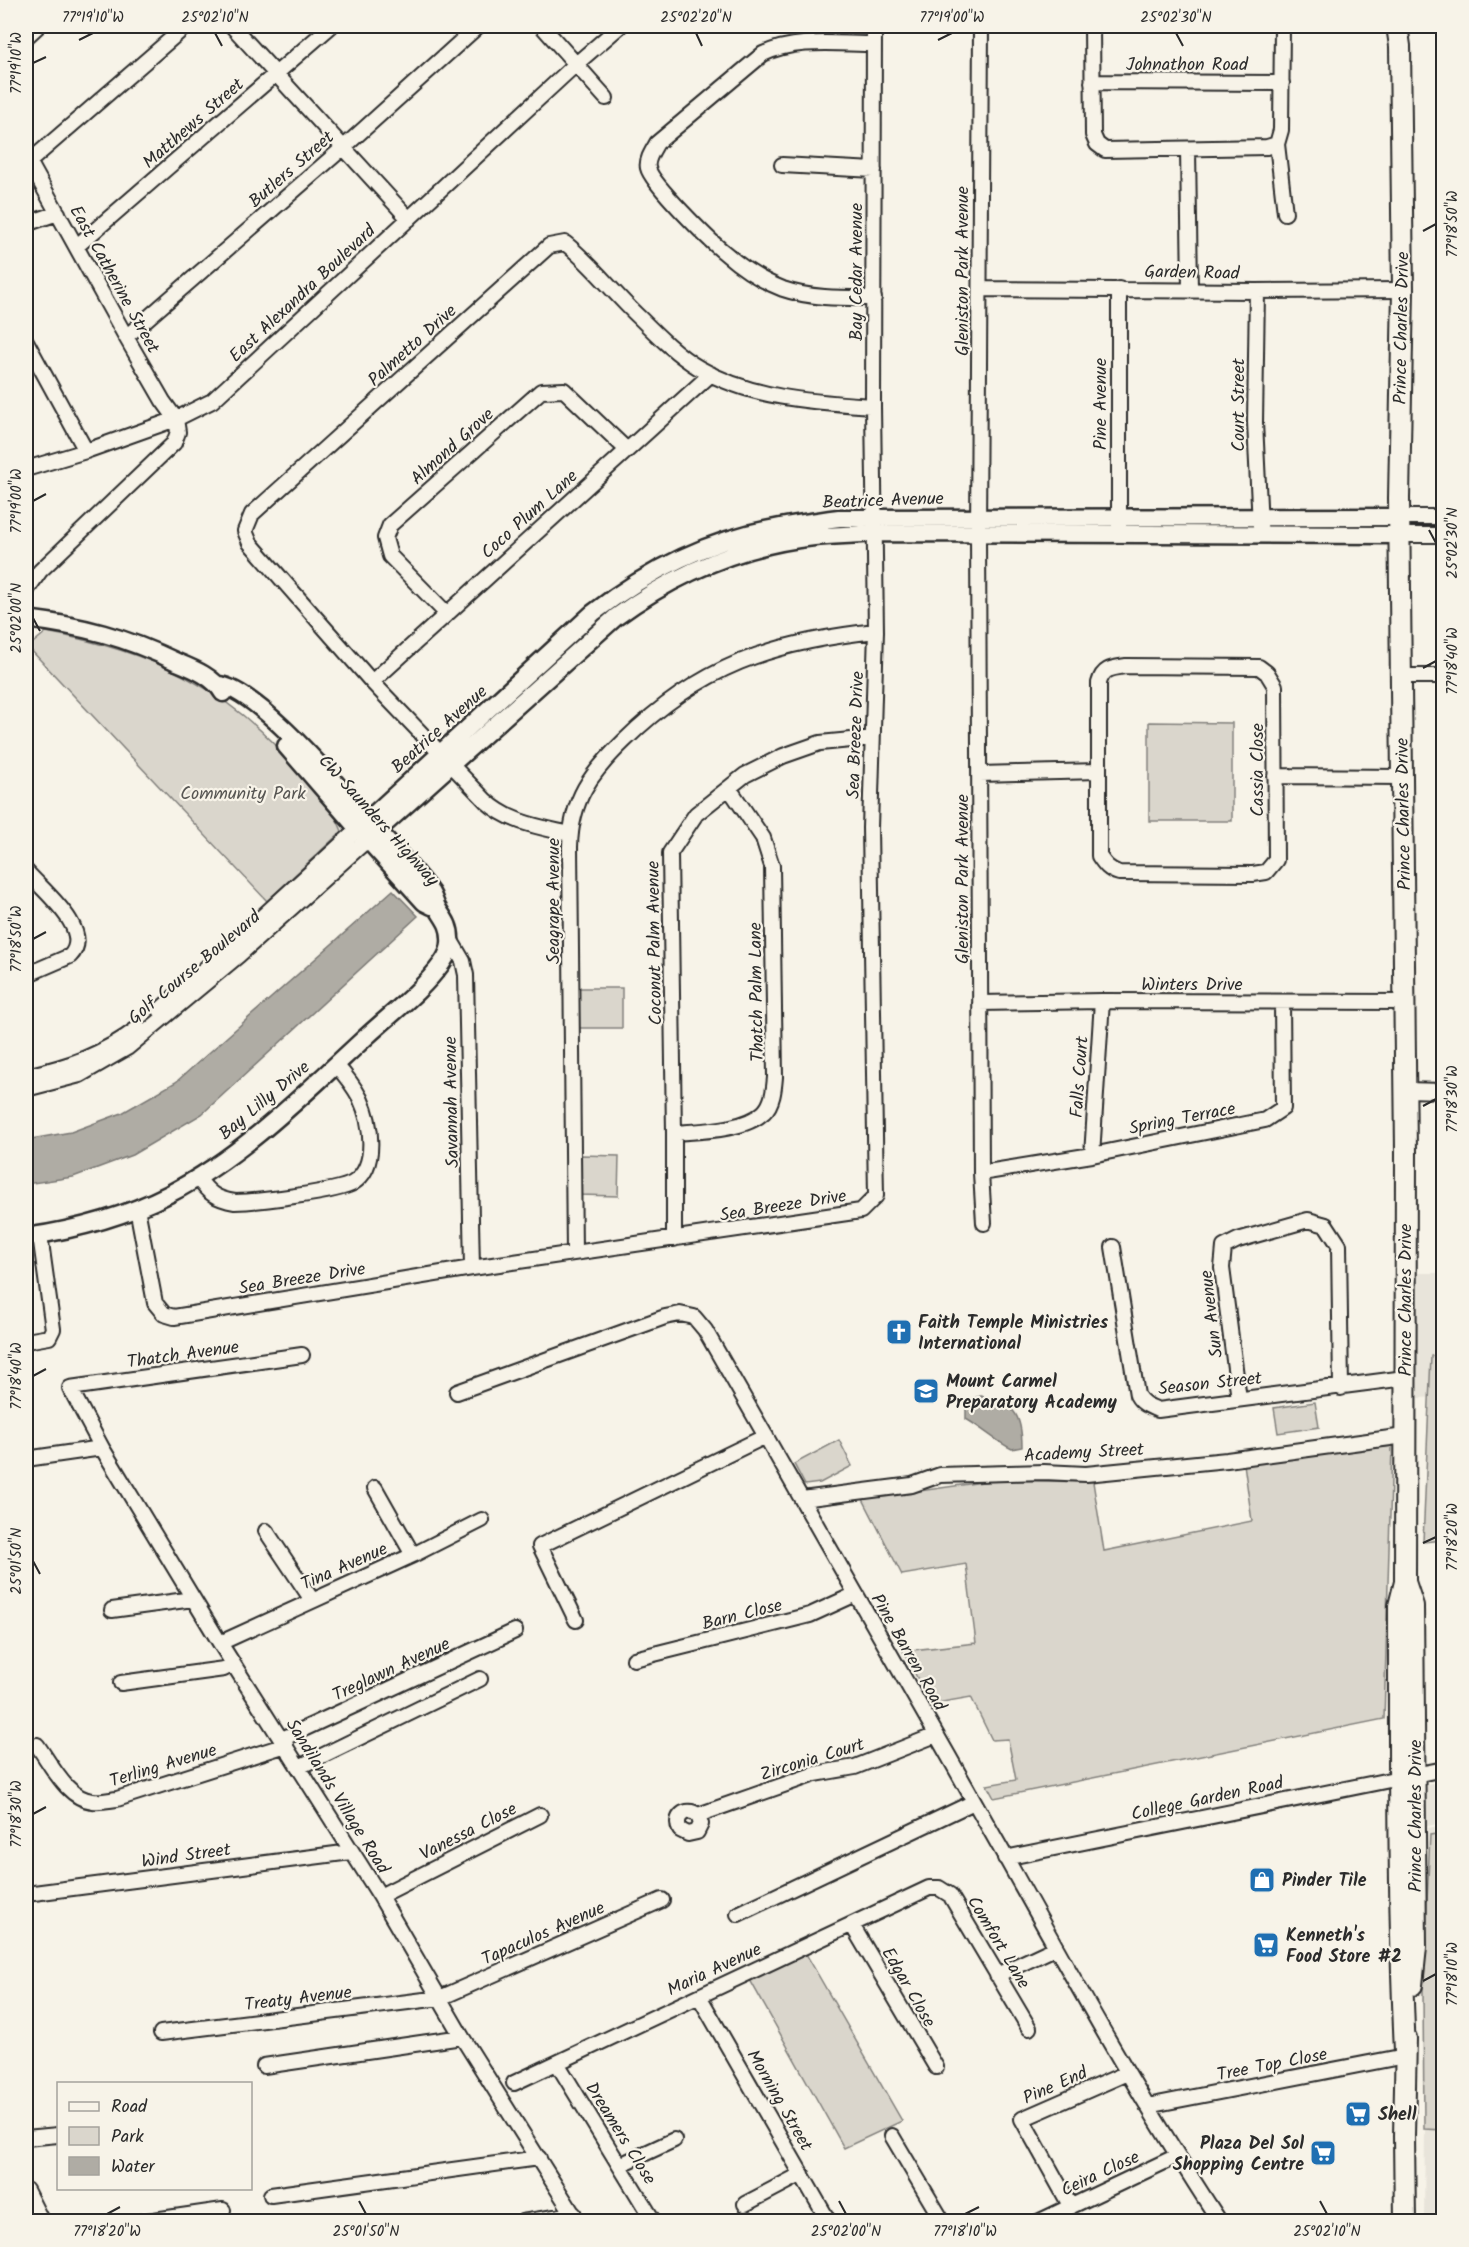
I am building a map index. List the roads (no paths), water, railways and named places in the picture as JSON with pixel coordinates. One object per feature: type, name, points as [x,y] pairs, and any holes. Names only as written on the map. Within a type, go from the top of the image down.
[{"type":"highway","name":"Prince Charles Drive","points":[[1397,26],[1400,45],[1403,290],[1399,526],[1405,1002],[1405,1582],[1399,1606],[1407,1776],[1400,1949],[1405,2054],[1405,2222]]},
{"type":"highway","name":"Prince Charles Drive","points":[[1400,45],[1404,26]]},
{"type":"main road","name":"Beatrice Avenue","points":[[368,830],[446,760],[616,617],[640,599],[686,573],[725,557],[766,545],[875,525],[978,517],[1259,517],[1399,526]]},
{"type":"main road","name":"Beatrice Avenue","points":[[875,525],[978,534],[1119,536],[1260,535],[1399,526]]},
{"type":"main road","name":"CW Saunders Highway","points":[[26,618],[62,623],[115,636],[145,647],[198,672],[219,685],[229,686],[243,696],[287,732],[319,765],[368,830],[432,895],[446,921],[450,939]]},
{"type":"main road","name":"Bay Lilly Drive","points":[[33,1236],[79,1227],[137,1208],[198,1178],[257,1133],[336,1065],[431,976],[445,958],[450,939]]},
{"type":"street","points":[[26,37],[38,26]]},
{"type":"street","points":[[27,159],[186,26]]},
{"type":"street","points":[[232,26],[409,219]]},
{"type":"street","name":"Matthews Street","points":[[77,246],[331,26]]},
{"type":"street","name":"Butlers Street","points":[[126,337],[344,147],[477,26]]},
{"type":"street","points":[[542,26],[606,98]]},
{"type":"street","name":"East Alexandra Boulevard","points":[[26,469],[86,451],[176,419],[212,401],[620,26]]},
{"type":"street","name":"Bay Cedar Avenue","points":[[874,26],[875,525]]},
{"type":"street","name":"Gleniston Park Avenue","points":[[981,26],[978,534],[981,1173],[984,1223]]},
{"type":"street","points":[[1092,26],[1093,135],[1097,144],[1106,150],[1267,147],[1277,144]]},
{"type":"street","points":[[1282,26],[1281,130],[1277,144],[1285,213]]},
{"type":"street","points":[[874,44],[792,44],[777,47],[763,54],[657,143],[650,155],[648,168],[654,180],[725,253],[762,280],[804,295],[874,298]]},
{"type":"street","name":"Johnathon Road","points":[[1092,82],[1282,83]]},
{"type":"street","points":[[1188,149],[1190,290]]},
{"type":"street","name":"East Catherine Street","points":[[27,159],[126,337],[176,419]]},
{"type":"street","points":[[782,165],[874,170]]},
{"type":"street","points":[[26,224],[58,213]]},
{"type":"street","name":"Palmetto Drive","points":[[570,834],[528,825],[501,813],[486,801],[372,682],[250,543],[245,531],[252,514],[549,246],[566,243],[586,260],[613,292],[664,342],[699,368],[741,387],[796,400],[873,406]]},
{"type":"street","name":"Garden Road","points":[[980,288],[1403,290]]},
{"type":"street","name":"Pine Avenue","points":[[1119,290],[1119,536]]},
{"type":"street","name":"Court Street","points":[[1257,291],[1255,422],[1260,535]]},
{"type":"street","points":[[26,341],[86,451]]},
{"type":"street","name":"Coco Plum Lane","points":[[372,682],[711,374]]},
{"type":"street","name":"Almond Grove","points":[[447,614],[390,556],[385,538],[390,525],[541,391],[564,390],[627,450]]},
{"type":"street","points":[[26,591],[40,571],[174,443],[178,432],[176,419]]},
{"type":"street","name":"Beatrice Avenue","points":[[1399,526],[1443,517]]},
{"type":"street","name":"Sea Breeze Drive","points":[[137,1208],[155,1303],[161,1311],[170,1316],[574,1252],[861,1211],[876,1196],[870,828],[876,631],[875,525]]},
{"type":"street","name":"Beatrice Avenue","points":[[1399,526],[1443,535]]},
{"type":"street","name":"Seagrape Avenue","points":[[574,1252],[570,834],[581,793],[599,767],[643,722],[692,685],[721,668],[779,647],[876,631]]},
{"type":"street","name":"Cassia Close","points":[[1126,666],[1258,667],[1267,672],[1275,686],[1276,860],[1266,872],[1253,874],[1119,873],[1110,871],[1099,856],[1099,771],[1099,683],[1101,675],[1106,671],[1126,666]]},
{"type":"street","points":[[1401,676],[1443,676]]},
{"type":"street","name":"Coconut Palm Avenue","points":[[674,1239],[670,853],[696,814],[745,775],[783,756],[820,743],[872,738]]},
{"type":"street","points":[[980,774],[1099,771]]},
{"type":"street","points":[[1275,776],[1402,777]]},
{"type":"street","name":"Thatch Palm Lane","points":[[674,1133],[717,1130],[753,1120],[765,1111],[772,1097],[775,1077],[772,866],[763,838],[729,788]]},
{"type":"street","name":"Golf Course Boulevard","points":[[26,1076],[65,1067],[116,1045],[145,1023],[368,830]]},
{"type":"street","name":"Golf Course Boulevard","points":[[26,1089],[80,1075],[127,1048],[239,955],[368,830]]},
{"type":"street","points":[[26,871],[73,923],[77,940],[75,952],[70,956],[26,975]]},
{"type":"street","name":"Savannah Avenue","points":[[450,939],[464,961],[466,975],[472,1268]]},
{"type":"street","name":"Falls Court","points":[[1092,1155],[1102,1001]]},
{"type":"street","name":"Spring Terrace","points":[[981,1173],[1092,1155],[1264,1120],[1283,1108],[1282,1002]]},
{"type":"street","name":"Winters Drive","points":[[980,1003],[1405,1002]]},
{"type":"street","points":[[198,1178],[211,1194],[235,1202],[337,1188],[356,1181],[364,1172],[369,1155],[368,1120],[353,1085],[336,1065]]},
{"type":"street","points":[[1405,1090],[1443,1090]]},
{"type":"street","name":"Sun Avenue","points":[[1239,1399],[1222,1268],[1224,1247],[1238,1240],[1308,1220],[1326,1225],[1339,1245],[1341,1388]]},
{"type":"street","points":[[26,1341],[47,1337],[53,1329],[33,1236]]},
{"type":"street","name":"Season Street","points":[[1113,1247],[1137,1395],[1141,1402],[1158,1410],[1405,1378]]},
{"type":"street","name":"Pine Barren Road","points":[[457,1392],[665,1317],[680,1314],[694,1317],[705,1330],[766,1436],[1127,2073],[1220,2222]]},
{"type":"street","name":"Thatch Avenue","points":[[70,1388],[302,1355]]},
{"type":"street","name":"Sandilands Village Road","points":[[70,1388],[102,1448],[193,1599],[380,1896],[462,2037],[576,2218]]},
{"type":"street","points":[[576,1620],[540,1546],[766,1436]]},
{"type":"street","name":"Academy Street","points":[[802,1499],[912,1485],[940,1475],[1044,1472],[1086,1474],[1227,1460],[1405,1436]]},
{"type":"street","points":[[26,1459],[102,1448]]},
{"type":"street","points":[[375,1488],[413,1555]]},
{"type":"street","name":"Tina Avenue","points":[[220,1643],[413,1555],[482,1520]]},
{"type":"street","points":[[266,1531],[312,1600]]},
{"type":"street","name":"Barn Close","points":[[634,1659],[810,1616],[856,1594]]},
{"type":"street","points":[[112,1610],[193,1599]]},
{"type":"street","name":"Treglawn Avenue","points":[[284,1742],[515,1630]]},
{"type":"street","points":[[122,1683],[224,1669],[233,1664]]},
{"type":"street","points":[[299,1767],[480,1679]]},
{"type":"street","name":"Zirconia Court","points":[[698,1815],[815,1774],[855,1767],[936,1734]]},
{"type":"street","name":"Terling Avenue","points":[[37,1745],[68,1788],[83,1799],[94,1802],[117,1799],[284,1742]]},
{"type":"street","name":"College Garden Road","points":[[1005,1858],[1443,1769]]},
{"type":"street","points":[[738,1914],[974,1802]]},
{"type":"street","name":"Vanessa Close","points":[[380,1896],[540,1815]]},
{"type":"street","name":"Wind Street","points":[[26,1894],[351,1852]]},
{"type":"street","name":"Maria Avenue","points":[[514,2083],[929,1888]]},
{"type":"street","name":"Comfort Lane","points":[[929,1888],[939,1888],[950,1895],[1029,2028]]},
{"type":"street","name":"Tapaculos Avenue","points":[[440,1998],[662,1900]]},
{"type":"street","name":"Edgar Close","points":[[852,1925],[936,2067]]},
{"type":"street","points":[[998,1975],[1055,1948]]},
{"type":"street","name":"Morning Street","points":[[699,1996],[830,2222]]},
{"type":"street","name":"Treaty Avenue","points":[[161,2033],[440,1998]]},
{"type":"street","points":[[264,2066],[462,2037]]},
{"type":"street","name":"Tree Top Close","points":[[1147,2106],[1405,2054]]},
{"type":"street","name":"Dreamers Close","points":[[557,2063],[654,2222]]},
{"type":"street","name":"Pine End","points":[[1071,2207],[1022,2119],[1127,2073]]},
{"type":"street","points":[[26,2138],[57,2135]]},
{"type":"street","points":[[892,2136],[943,2222]]},
{"type":"street","points":[[620,2165],[674,2140]]},
{"type":"street","name":"Ceira Close","points":[[1038,2222],[1177,2156]]},
{"type":"street","points":[[271,2195],[539,2158]]},
{"type":"street","points":[[745,2204],[802,2174]]},
{"type":"street","points":[[26,2190],[35,2217]]},
{"type":"street","points":[[140,2222],[223,2210]]},
{"type":"street","points":[[522,2222],[576,2218]]},
{"type":"water","points":[[393,890],[418,916],[202,1114],[132,1155],[73,1177],[26,1184],[26,1140],[71,1132],[122,1113],[176,1082]]},
{"type":"water","points":[[981,1396],[1001,1403],[1014,1412],[1020,1426],[1022,1447],[1012,1449],[966,1419],[966,1400]]},
{"type":"place","name":"Faith Temple Ministries International","points":[[899,1332]]},
{"type":"place","name":"Mount Carmel Preparatory Academy","points":[[926,1391]]},
{"type":"place","name":"Pinder Tile","points":[[1262,1880]]},
{"type":"place","name":"Kenneth's Food Store #2","points":[[1266,1945]]},
{"type":"place","name":"Shell","points":[[1358,2114]]},
{"type":"place","name":"Plaza Del Sol Shopping Centre","points":[[1323,2153]]},
{"type":"park label","name":"Community Park","points":[[243,793]]}]
